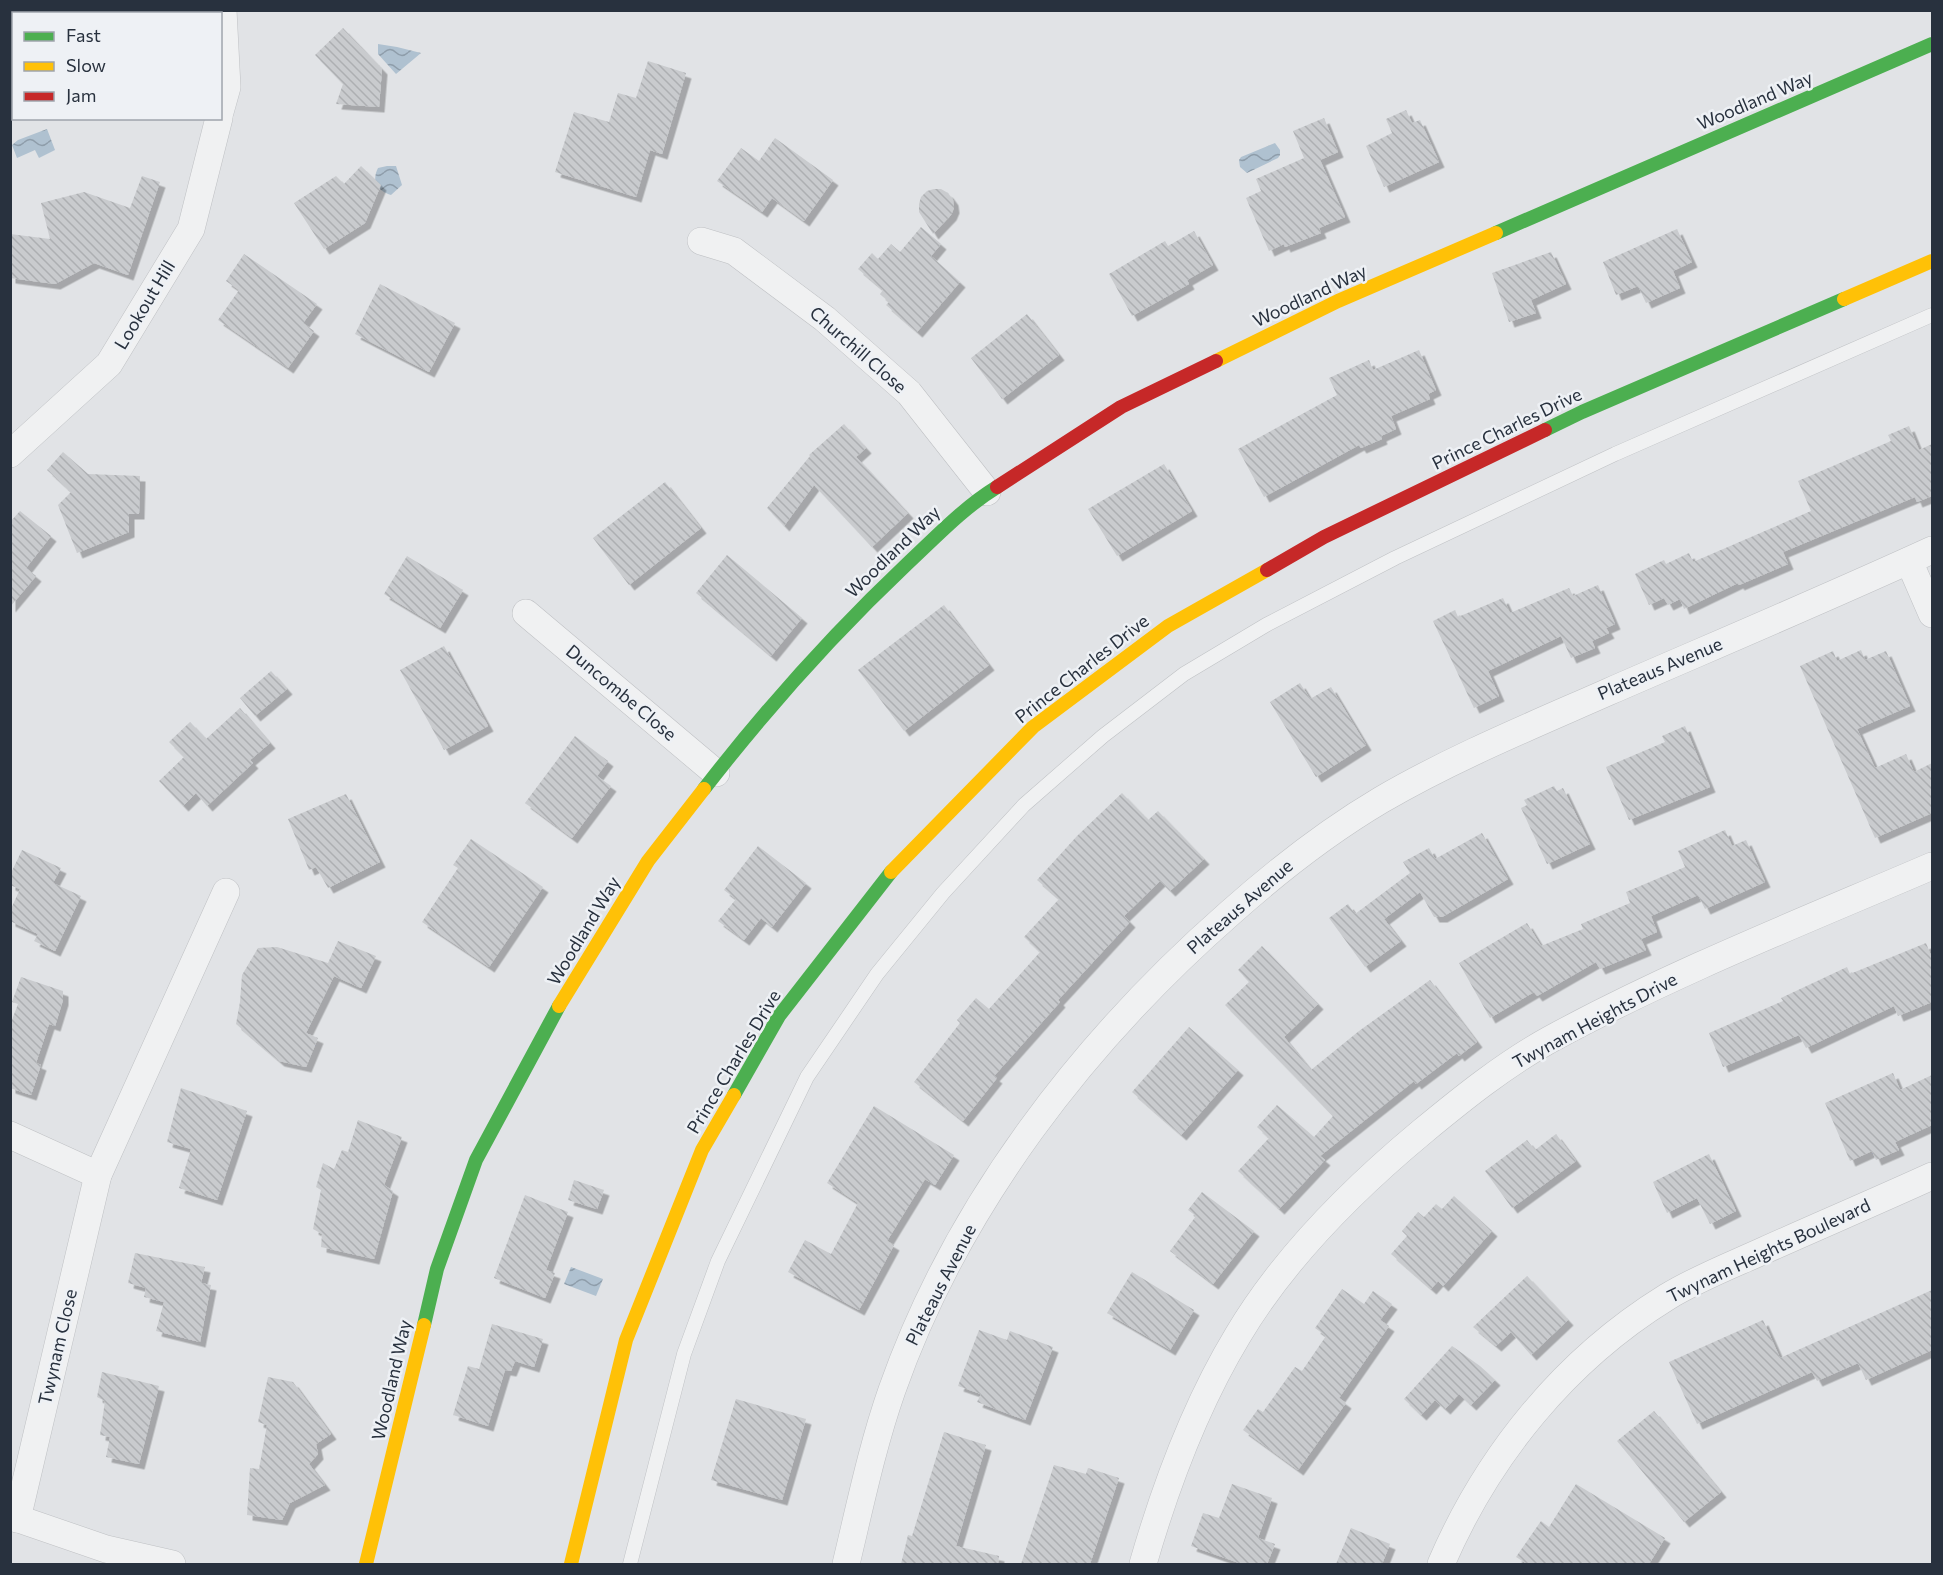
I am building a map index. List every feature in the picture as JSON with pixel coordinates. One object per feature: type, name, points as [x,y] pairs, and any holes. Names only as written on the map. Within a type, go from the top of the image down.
[{"type":"main road","name":"Woodland Way","points":[[366,1564],[437,1269],[476,1160],[555,1013],[648,861],[752,727],[857,611],[971,503],[1121,407],[1338,301],[1932,44]]},
{"type":"main road","name":"Prince Charles Drive","points":[[571,1564],[626,1340],[702,1150],[779,1016],[884,879],[1033,726],[1168,626],[1324,537],[1582,412],[1932,261]]},
{"type":"street","points":[[222,105],[227,87],[223,10]]},
{"type":"street","name":"Lookout Hill","points":[[10,454],[109,364],[191,229],[218,120]]},
{"type":"street","name":"Churchill Close","points":[[701,241],[734,251],[825,319],[909,393],[987,492]]},
{"type":"street","points":[[1921,556],[1932,614]]},
{"type":"street","name":"Plateaus Avenue","points":[[846,1564],[872,1454],[892,1389],[916,1329],[948,1262],[1016,1152],[1062,1087],[1106,1035],[1200,939],[1252,893],[1311,846],[1376,803],[1418,779],[1558,714],[1921,556]]},
{"type":"street","name":"Duncombe Close","points":[[526,613],[716,773]]},
{"type":"street","name":"Twynam Heights Drive","points":[[1143,1564],[1178,1456],[1220,1366],[1239,1333],[1286,1267],[1317,1231],[1403,1148],[1498,1072],[1548,1041],[1672,980],[1932,866]]},
{"type":"street","name":"Twynam Close","points":[[14,1517],[98,1175],[226,892]]},
{"type":"street","points":[[10,1136],[98,1175]]},
{"type":"street","name":"Twynam Heights Boulevard","points":[[1441,1564],[1479,1487],[1510,1442],[1554,1389],[1626,1324],[1668,1296],[1716,1272],[1932,1176]]},
{"type":"street","points":[[14,1517],[106,1549],[172,1564]]},
{"type":"lane","points":[[630,1564],[684,1354],[718,1261],[807,1077],[877,975],[943,893],[1024,805],[1103,736],[1184,674],[1266,625],[1395,558],[1615,454],[1932,315]]},
{"type":"water","points":[[378,44],[421,53],[396,74],[378,54]]},
{"type":"water","points":[[47,129],[55,150],[39,158],[35,150],[17,158],[12,145],[18,140]]},
{"type":"water","points":[[1275,143],[1280,150],[1278,158],[1247,173],[1240,167],[1241,157]]},
{"type":"water","points":[[396,166],[402,185],[391,195],[379,188],[375,178],[378,168]]},
{"type":"water","points":[[571,1267],[603,1279],[596,1296],[564,1284]]},
{"type":"building","points":[[343,28],[382,69],[379,107],[336,104],[343,84],[315,55]]},
{"type":"building","points":[[648,61],[686,73],[662,154],[650,150],[636,197],[555,172],[574,112],[609,122],[618,93],[636,98]]},
{"type":"building","points":[[1406,110],[1412,123],[1420,120],[1439,162],[1384,187],[1366,146],[1392,133],[1386,119]]},
{"type":"building","points":[[1324,118],[1338,152],[1320,160],[1345,217],[1319,228],[1321,233],[1269,251],[1246,198],[1261,191],[1256,179],[1304,158],[1293,131]]},
{"type":"building","points":[[775,138],[833,180],[804,221],[772,198],[762,212],[717,181],[741,148],[759,161]]},
{"type":"building","points":[[361,166],[381,185],[365,223],[324,249],[294,203],[336,176],[344,184]]},
{"type":"building","points":[[142,176],[160,182],[128,275],[94,263],[55,284],[10,278],[10,234],[50,239],[41,203],[84,192],[130,208]]},
{"type":"building","points":[[941,189],[948,193],[953,200],[954,208],[951,215],[933,234],[919,212],[919,204],[921,197],[927,191]]},
{"type":"building","points":[[921,227],[941,244],[931,256],[960,282],[917,332],[886,305],[889,302],[880,294],[883,290],[858,269],[872,253],[878,259],[891,244],[900,252]]},
{"type":"building","points":[[1677,229],[1692,262],[1673,271],[1680,288],[1646,303],[1638,286],[1616,295],[1603,262]]},
{"type":"building","points":[[1194,231],[1213,265],[1187,280],[1189,284],[1132,316],[1109,274],[1165,241],[1168,246]]},
{"type":"building","points":[[1551,252],[1566,284],[1531,300],[1536,313],[1509,322],[1492,273]]},
{"type":"building","points":[[244,254],[317,304],[303,323],[314,331],[288,368],[218,320],[239,290],[226,281]]},
{"type":"building","points":[[380,284],[455,323],[429,372],[355,334]]},
{"type":"building","points":[[1027,314],[1059,355],[1002,399],[971,358]]},
{"type":"building","points":[[1419,350],[1436,390],[1428,394],[1430,399],[1391,416],[1396,429],[1381,436],[1382,439],[1361,448],[1359,445],[1264,497],[1238,449],[1337,395],[1329,378],[1369,360],[1373,370]]},
{"type":"building","points":[[844,424],[866,448],[856,457],[908,513],[872,547],[814,485],[784,526],[767,508],[809,455]]},
{"type":"building","points":[[1909,426],[1919,450],[1932,444],[1932,496],[1917,502],[1915,497],[1783,552],[1788,564],[1739,585],[1738,583],[1684,609],[1680,599],[1668,605],[1664,598],[1649,605],[1635,574],[1664,560],[1666,564],[1689,553],[1693,562],[1811,511],[1798,481],[1891,441],[1888,435]]},
{"type":"building","points":[[63,452],[88,474],[140,476],[139,514],[129,514],[129,532],[77,553],[58,505],[71,492],[47,470]]},
{"type":"building","points":[[1164,464],[1192,511],[1117,556],[1088,509]]},
{"type":"building","points":[[665,482],[701,528],[629,585],[593,538]]},
{"type":"building","points":[[20,511],[51,536],[26,568],[36,576],[10,607],[10,522]]},
{"type":"building","points":[[727,555],[802,618],[771,656],[696,593]]},
{"type":"building","points":[[407,556],[463,590],[440,628],[384,594]]},
{"type":"building","points":[[1598,585],[1615,624],[1606,628],[1609,633],[1592,641],[1595,648],[1571,658],[1561,636],[1488,671],[1499,696],[1474,708],[1433,621],[1455,610],[1458,617],[1503,598],[1510,613],[1569,588],[1573,596]]},
{"type":"building","points":[[944,605],[989,665],[904,731],[858,670]]},
{"type":"building","points":[[444,646],[488,726],[444,750],[400,670]]},
{"type":"building","points":[[1861,650],[1865,660],[1886,651],[1910,706],[1857,729],[1875,768],[1906,754],[1914,772],[1932,763],[1932,813],[1875,838],[1800,666],[1833,651],[1837,661]]},
{"type":"building","points":[[271,671],[287,689],[255,716],[240,698]]},
{"type":"building","points":[[1300,683],[1310,699],[1331,687],[1366,745],[1316,777],[1270,702]]},
{"type":"building","points":[[240,708],[270,743],[250,760],[253,763],[207,806],[196,793],[183,806],[159,781],[184,757],[169,742],[190,722],[206,739]]},
{"type":"building","points":[[1685,726],[1710,787],[1629,820],[1606,767],[1665,742],[1662,736]]},
{"type":"building","points":[[575,736],[608,761],[597,776],[611,786],[572,838],[525,803]]},
{"type":"building","points":[[1554,786],[1557,791],[1563,788],[1590,844],[1547,864],[1521,808],[1527,805],[1524,800]]},
{"type":"building","points":[[1122,793],[1148,820],[1158,811],[1204,859],[1170,891],[1160,881],[1124,916],[1130,922],[1058,1000],[1060,1002],[994,1076],[997,1078],[963,1121],[914,1082],[960,1023],[957,1020],[976,998],[989,1009],[1040,952],[1024,937],[1059,899],[1037,880],[1077,836]]},
{"type":"building","points":[[346,794],[380,862],[328,888],[316,867],[309,870],[288,819]]},
{"type":"building","points":[[1725,830],[1732,846],[1746,840],[1765,882],[1705,909],[1698,895],[1651,916],[1657,932],[1641,939],[1646,950],[1600,969],[1596,962],[1537,996],[1534,992],[1490,1018],[1459,963],[1527,923],[1541,946],[1583,929],[1581,924],[1630,903],[1626,892],[1685,867],[1678,851]]},
{"type":"building","points":[[1482,833],[1508,879],[1442,917],[1434,917],[1420,892],[1384,919],[1401,941],[1365,967],[1329,918],[1348,904],[1355,914],[1410,873],[1403,862],[1429,848],[1435,859]]},
{"type":"building","points":[[471,839],[543,887],[489,967],[422,922],[458,868],[453,865]]},
{"type":"building","points":[[758,846],[806,883],[772,927],[761,918],[744,940],[718,921],[736,899],[724,890]]},
{"type":"building","points":[[22,850],[61,868],[53,883],[81,896],[55,951],[34,941],[38,934],[10,921],[10,911],[20,889],[10,885],[10,875]]},
{"type":"building","points":[[338,941],[376,956],[361,988],[334,976],[306,1033],[318,1038],[306,1067],[279,1061],[236,1024],[242,975],[258,948],[277,947],[328,963]]},
{"type":"building","points":[[1926,943],[1932,958],[1932,1002],[1898,1016],[1894,1006],[1806,1048],[1799,1035],[1723,1067],[1709,1033],[1783,1001],[1781,998],[1847,967],[1850,974]]},
{"type":"building","points":[[1262,946],[1318,1004],[1284,1037],[1311,1070],[1359,1031],[1430,980],[1477,1042],[1459,1056],[1457,1053],[1416,1084],[1414,1081],[1320,1156],[1325,1160],[1279,1209],[1238,1171],[1269,1138],[1257,1127],[1277,1105],[1314,1137],[1333,1116],[1225,1005],[1249,982],[1238,970]]},
{"type":"building","points":[[21,977],[63,991],[63,1000],[55,1026],[49,1024],[36,1063],[41,1065],[31,1095],[10,1088],[10,1025],[18,1004],[12,1002]]},
{"type":"building","points":[[1189,1027],[1238,1070],[1181,1135],[1132,1092]]},
{"type":"building","points":[[1893,1073],[1900,1090],[1932,1075],[1932,1125],[1895,1142],[1899,1150],[1876,1160],[1872,1151],[1850,1161],[1825,1103]]},
{"type":"building","points":[[181,1088],[247,1111],[217,1200],[179,1188],[191,1149],[167,1142]]},
{"type":"building","points":[[874,1106],[954,1155],[935,1185],[925,1179],[887,1241],[894,1245],[859,1310],[788,1272],[805,1240],[831,1254],[858,1203],[827,1183]]},
{"type":"building","points":[[358,1120],[402,1137],[384,1185],[393,1191],[374,1259],[321,1247],[322,1234],[313,1229],[321,1190],[316,1187],[323,1163],[334,1169],[342,1150],[348,1152]]},
{"type":"building","points":[[1556,1134],[1576,1161],[1512,1208],[1485,1171],[1527,1140],[1535,1150]]},
{"type":"building","points":[[1709,1154],[1736,1211],[1710,1224],[1697,1198],[1667,1213],[1653,1182]]},
{"type":"building","points":[[574,1180],[604,1190],[597,1209],[568,1200]]},
{"type":"building","points":[[1202,1192],[1254,1231],[1213,1284],[1170,1251],[1196,1216],[1188,1210]]},
{"type":"building","points":[[525,1195],[568,1212],[546,1270],[555,1273],[545,1298],[494,1278]]},
{"type":"building","points":[[1454,1196],[1492,1231],[1443,1286],[1438,1281],[1431,1289],[1391,1254],[1407,1236],[1402,1231],[1418,1212],[1424,1217],[1436,1204],[1442,1209]]},
{"type":"building","points":[[135,1253],[205,1267],[201,1283],[211,1285],[200,1342],[156,1331],[164,1302],[144,1297],[146,1288],[128,1283]]},
{"type":"building","points":[[1132,1272],[1194,1310],[1170,1350],[1107,1313]]},
{"type":"building","points":[[1527,1276],[1568,1320],[1531,1355],[1511,1332],[1496,1346],[1473,1327]]},
{"type":"building","points":[[1342,1289],[1364,1304],[1373,1291],[1392,1304],[1380,1320],[1389,1326],[1339,1398],[1346,1403],[1298,1470],[1243,1430],[1258,1409],[1263,1412],[1295,1367],[1302,1371],[1326,1336],[1315,1328]]},
{"type":"building","points":[[1932,1290],[1932,1350],[1866,1380],[1858,1363],[1817,1381],[1812,1372],[1697,1424],[1669,1362],[1763,1320],[1780,1358]]},
{"type":"building","points":[[492,1324],[543,1339],[534,1367],[515,1361],[511,1371],[505,1370],[488,1426],[453,1415],[468,1366],[479,1369]]},
{"type":"building","points":[[979,1330],[1007,1340],[1010,1331],[1053,1347],[1025,1420],[977,1402],[981,1394],[958,1386]]},
{"type":"building","points":[[1452,1346],[1495,1380],[1471,1405],[1459,1394],[1445,1409],[1435,1400],[1421,1415],[1404,1399]]},
{"type":"building","points":[[102,1372],[159,1386],[139,1464],[106,1457],[110,1437],[100,1435],[105,1401],[97,1397]]},
{"type":"building","points":[[268,1377],[293,1382],[331,1434],[316,1444],[318,1454],[309,1464],[325,1485],[290,1503],[282,1520],[247,1515],[250,1468],[259,1469],[267,1425],[258,1422]]},
{"type":"building","points":[[736,1399],[806,1419],[782,1500],[711,1480]]},
{"type":"building","points":[[1654,1411],[1721,1492],[1684,1522],[1617,1441]]},
{"type":"building","points":[[944,1432],[986,1445],[956,1546],[999,1556],[998,1564],[901,1564],[908,1535],[912,1536]]},
{"type":"building","points":[[1054,1465],[1086,1474],[1088,1468],[1119,1478],[1090,1564],[1021,1564]]},
{"type":"building","points":[[1232,1484],[1272,1498],[1258,1538],[1275,1544],[1267,1564],[1242,1564],[1191,1546],[1203,1513],[1219,1518]]},
{"type":"building","points":[[1576,1484],[1665,1538],[1649,1564],[1527,1564],[1516,1557],[1541,1521],[1549,1527]]},
{"type":"building","points":[[1351,1528],[1390,1544],[1382,1564],[1336,1564]]},
{"type":"traffic: fast","points":[[1496,233],[1932,44]]},
{"type":"traffic: fast","points":[[1545,430],[1844,299]]},
{"type":"traffic: fast","points":[[704,789],[776,701],[853,617],[950,523],[997,487]]},
{"type":"traffic: fast","points":[[734,1095],[779,1016],[891,872]]},
{"type":"traffic: fast","points":[[424,1325],[437,1269],[476,1160],[559,1006]]},
{"type":"traffic: slow","points":[[1216,361],[1338,301],[1496,233]]},
{"type":"traffic: slow","points":[[1844,299],[1932,261]]},
{"type":"traffic: slow","points":[[891,872],[1033,727],[1168,626],[1267,570]]},
{"type":"traffic: slow","points":[[559,1006],[648,861],[704,789]]},
{"type":"traffic: slow","points":[[571,1564],[626,1340],[702,1150],[734,1095]]},
{"type":"traffic: slow","points":[[366,1564],[424,1325]]},
{"type":"traffic: jam","points":[[997,487],[1121,407],[1216,361]]},
{"type":"traffic: jam","points":[[1267,570],[1324,537],[1545,430]]}]
